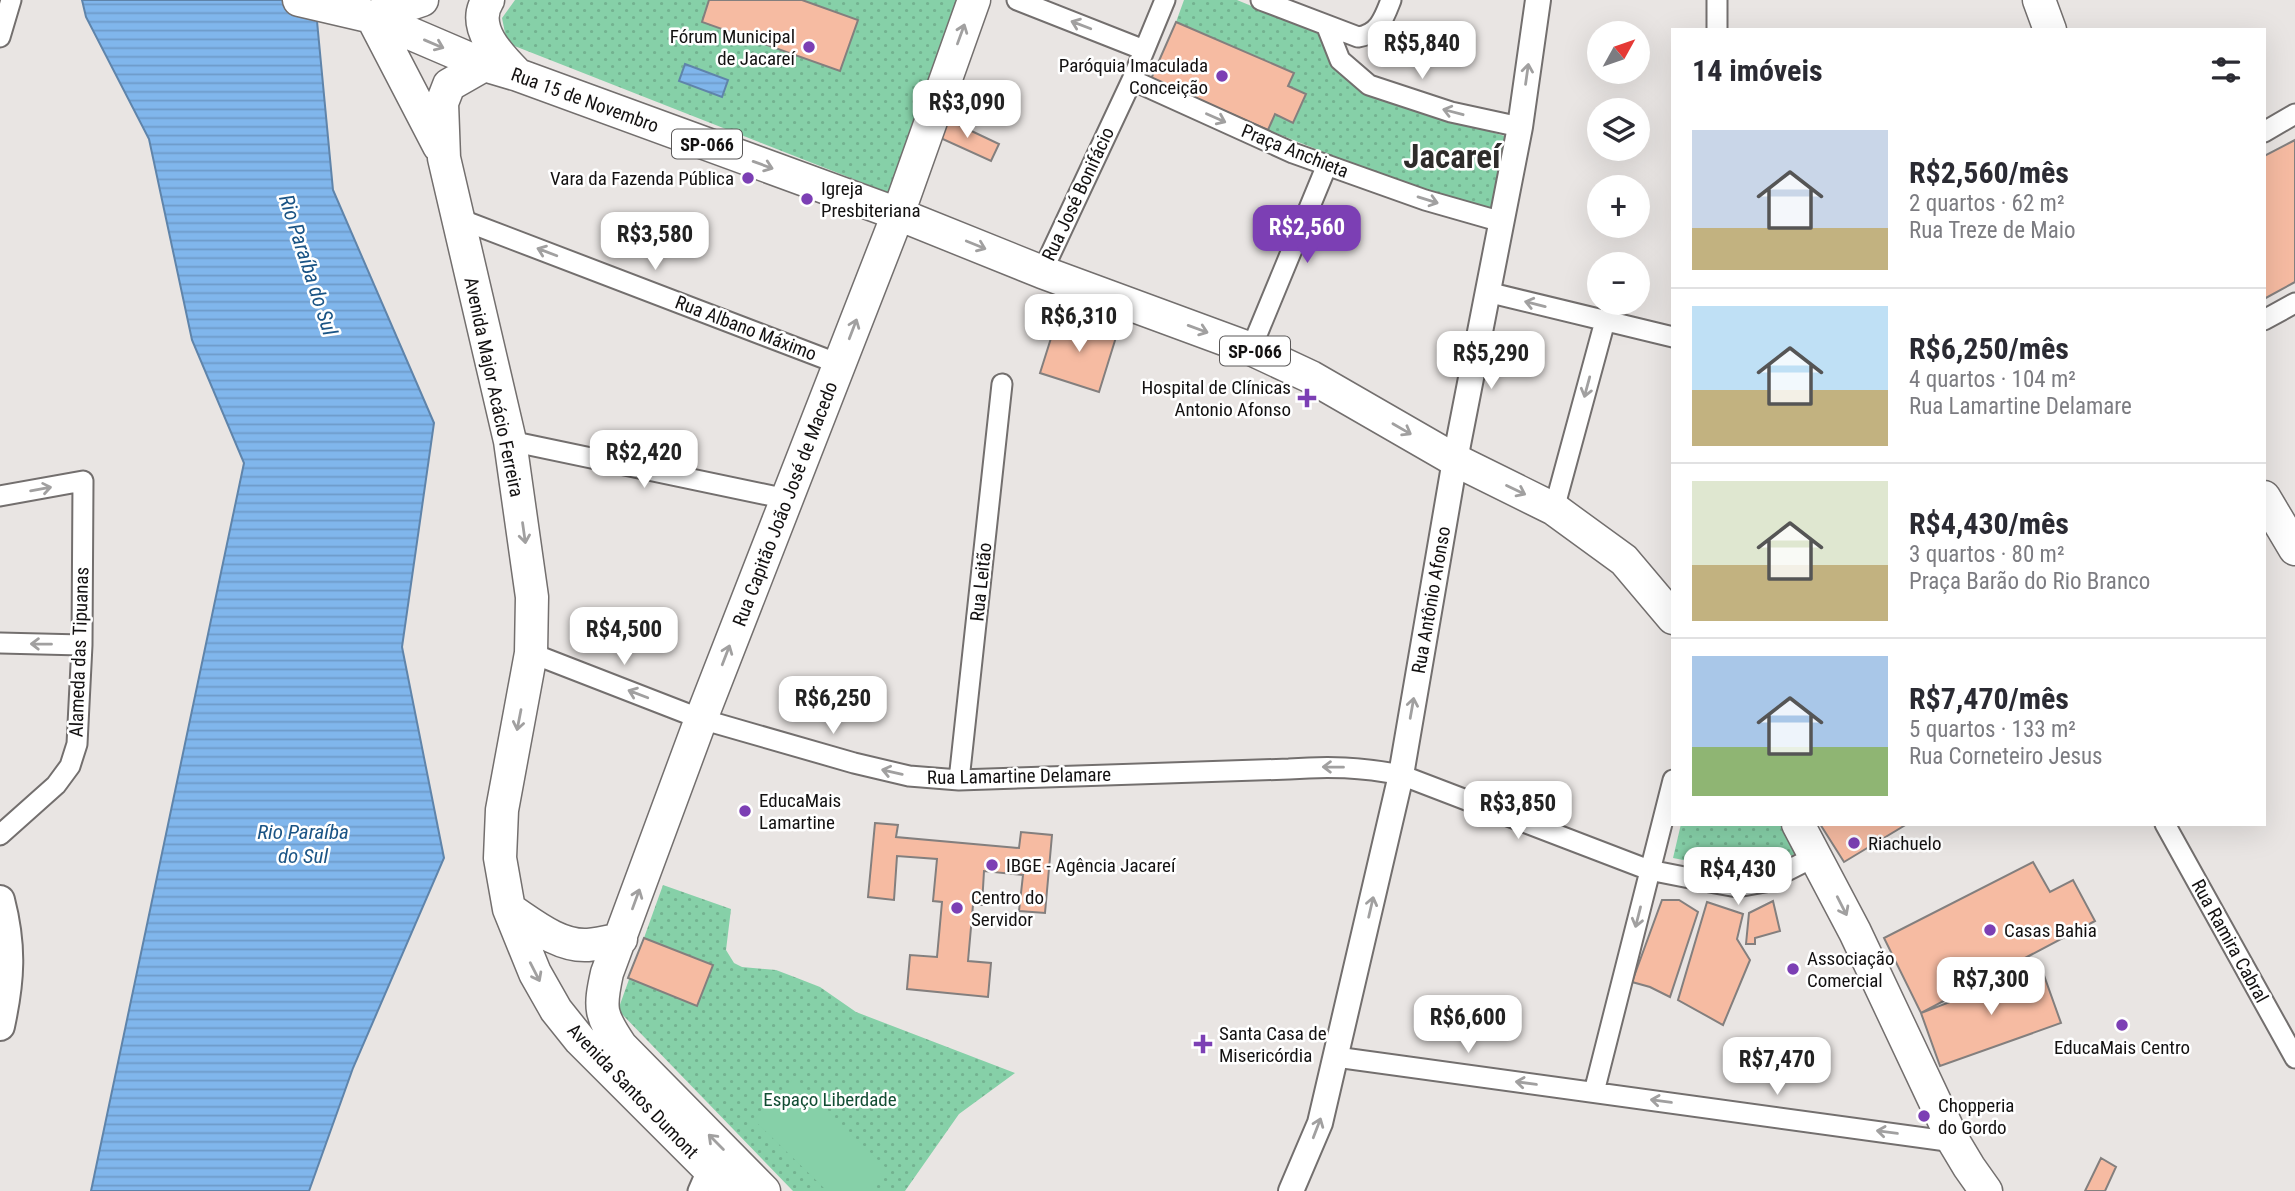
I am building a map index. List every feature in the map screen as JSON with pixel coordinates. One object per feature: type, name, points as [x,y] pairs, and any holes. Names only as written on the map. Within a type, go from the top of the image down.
[{"type":"main road","name":"SP-066","points":[[299,0],[333,10],[370,9],[422,0]]},
{"type":"main road","points":[[488,0],[483,7],[482,20],[488,39],[499,57],[518,75]]},
{"type":"main road","name":"Rua Capitão João José de Macedo","points":[[601,1010],[607,973],[701,719],[898,214],[974,0]]},
{"type":"main road","points":[[2039,0],[2049,28]]},
{"type":"main road","name":"Rua 15 de Novembro","points":[[370,9],[484,65],[518,75],[898,214],[1042,272],[1251,349],[1311,377],[1455,460]]},
{"type":"main road","name":"Avenida Major Acácio Ferreira","points":[[370,9],[444,158]]},
{"type":"main road","name":"Avenida Major Acácio Ferreira","points":[[484,65],[449,85],[442,103],[444,158],[510,441],[532,597],[531,653],[502,810],[500,858],[509,909]]},
{"type":"main road","name":"SP-066","points":[[1455,460],[1553,509],[1624,560],[1671,616]]},
{"type":"main road","points":[[2266,503],[2295,549]]},
{"type":"main road","points":[[1799,826],[1855,932],[1955,1142],[1986,1191]]},
{"type":"main road","points":[[0,900],[10,956],[8,987],[0,1026]]},
{"type":"main road","points":[[509,909],[547,933],[569,942],[586,945],[621,939]]},
{"type":"main road","name":"Avenida Santos Dumont","points":[[509,909],[526,953],[556,1010],[703,1180],[731,1191]]},
{"type":"main road","name":"Avenida Santos Dumont","points":[[601,1010],[621,1046],[764,1191]]},
{"type":"street","points":[[0,37],[11,0]]},
{"type":"street","points":[[1017,0],[1144,50]]},
{"type":"street","name":"Rua José Bonifácio","points":[[1042,272],[1132,80],[1165,0]]},
{"type":"street","points":[[1261,0],[1349,36],[1358,37],[1368,36],[1382,22],[1391,0]]},
{"type":"street","name":"Rua Antônio Afonso","points":[[1291,1191],[1320,1123],[1401,775],[1455,460],[1520,127],[1538,0]]},
{"type":"street","points":[[1717,0],[1717,28]]},
{"type":"street","points":[[1327,27],[1340,60],[1369,85],[1451,112],[1520,127]]},
{"type":"street","name":"Praça Anchieta","points":[[1132,80],[1293,153],[1425,200],[1502,222]]},
{"type":"street","points":[[2266,131],[2295,114]]},
{"type":"street","points":[[1251,349],[1326,165]]},
{"type":"street","name":"Rua Albano Máximo","points":[[457,218],[839,364]]},
{"type":"street","points":[[1487,292],[1671,337]]},
{"type":"street","points":[[2266,319],[2295,303]]},
{"type":"street","points":[[1553,509],[1605,321]]},
{"type":"street","name":"Rua Leitão","points":[[959,780],[1002,384]]},
{"type":"street","points":[[510,441],[786,499]]},
{"type":"street","name":"Alameda das Tipuanas","points":[[0,496],[83,481],[82,645],[77,744],[70,766],[57,785],[0,835]]},
{"type":"street","points":[[0,643],[82,645]]},
{"type":"street","name":"Rua Lamartine Delamare","points":[[531,653],[701,719],[864,766],[909,776],[959,780],[1331,766],[1365,768],[1401,775],[1649,870],[1737,887],[1765,882],[1816,856]]},
{"type":"street","points":[[1594,1092],[1671,788]]},
{"type":"street","name":"Rua Ramira Cabral","points":[[2166,826],[2295,1058]]},
{"type":"street","points":[[1336,1057],[1955,1142]]},
{"type":"green space","points":[[515,0],[968,0],[894,195],[512,45],[506,38],[502,18]]},
{"type":"green space","points":[[1184,0],[1237,0],[1322,35],[1334,65],[1366,95],[1508,137],[1496,212],[1358,172],[1316,149],[1268,130],[1275,114],[1294,122],[1306,95],[1288,86],[1293,73],[1176,22]]},
{"type":"green space","points":[[1681,826],[1783,826],[1799,853],[1739,871],[1673,858]]},
{"type":"green space","name":"Espaço Liberdade","points":[[663,885],[731,909],[726,950],[734,963],[742,967],[776,970],[820,987],[856,1012],[1015,1073],[959,1114],[905,1191],[793,1191],[618,1010]]},
{"type":"green space","points":[[794,1078],[886,1168],[863,1191],[827,1191],[754,1120]]},
{"type":"water","name":"Rio Paraíba do Sul","points":[[82,0],[315,0],[333,190],[434,423],[402,647],[444,858],[353,1068],[309,1191],[91,1191],[244,463],[192,340],[149,139],[86,17]]},
{"type":"water","points":[[685,64],[728,80],[722,97],[679,81]]},
{"type":"building","name":"Fórum Municipal de Jacareí","points":[[709,0],[802,0],[858,20],[840,71],[702,22]]},
{"type":"building","name":"Paróquia Imaculada Conceição","points":[[1176,22],[1294,73],[1288,86],[1306,94],[1293,123],[1275,114],[1268,130],[1151,79]]},
{"type":"building","points":[[944,118],[999,144],[991,161],[936,136]]},
{"type":"building","points":[[2295,140],[2295,282],[2266,298],[2266,155]]},
{"type":"building","points":[[1058,316],[1117,334],[1099,392],[1040,373]]},
{"type":"building","name":"Centro do Servidor","points":[[875,823],[898,825],[896,837],[1019,848],[1021,832],[1052,835],[1045,913],[1019,911],[1023,875],[984,871],[982,905],[973,905],[968,961],[991,963],[988,997],[907,989],[910,955],[937,957],[942,902],[933,901],[937,859],[897,856],[894,900],[868,897]]},
{"type":"building","name":"Riachuelo","points":[[1821,826],[1904,826],[1844,862]]},
{"type":"building","name":"Casas Bahia","points":[[2033,862],[2050,892],[2073,880],[2095,921],[1921,1013],[1884,938]]},
{"type":"building","points":[[1662,900],[1679,900],[1698,912],[1670,997],[1632,982]]},
{"type":"building","points":[[1773,901],[1780,931],[1755,938],[1755,944],[1746,944],[1749,913]]},
{"type":"building","points":[[1707,902],[1743,914],[1737,939],[1750,960],[1723,1025],[1678,1000]]},
{"type":"building","points":[[644,938],[713,965],[697,1006],[628,978]]},
{"type":"building","points":[[2041,967],[2061,1023],[1940,1066],[1921,1013]]},
{"type":"building","points":[[2101,1158],[2116,1167],[2105,1191],[2085,1191]]},
{"type":"place","name":"Fórum Municipal de Jacareí","points":[[809,47]]},
{"type":"place","name":"Paróquia Imaculada Conceição","points":[[1222,76]]},
{"type":"place","name":"Vara da Fazenda Pública","points":[[748,178]]},
{"type":"place","name":"Igreja Presbiteriana","points":[[807,199]]},
{"type":"place","name":"Hospital de Clínicas Antonio Afonso","points":[[1307,398]]},
{"type":"place","name":"EducaMais Lamartine","points":[[745,811]]},
{"type":"place","name":"Riachuelo","points":[[1854,843]]},
{"type":"place","name":"IBGE - Agência Jacareí","points":[[992,865]]},
{"type":"place","name":"Centro do Servidor","points":[[957,908]]},
{"type":"place","name":"Casas Bahia","points":[[1990,930]]},
{"type":"place","name":"Associação Comercial","points":[[1793,969]]},
{"type":"place","name":"EducaMais Centro","points":[[2122,1025]]},
{"type":"place","name":"Santa Casa de Misericórdia","points":[[1203,1044]]},
{"type":"place","name":"Chopperia do Gordo","points":[[1924,1116]]},
{"type":"district","name":"Jacareí","points":[[1452,156]]}]
